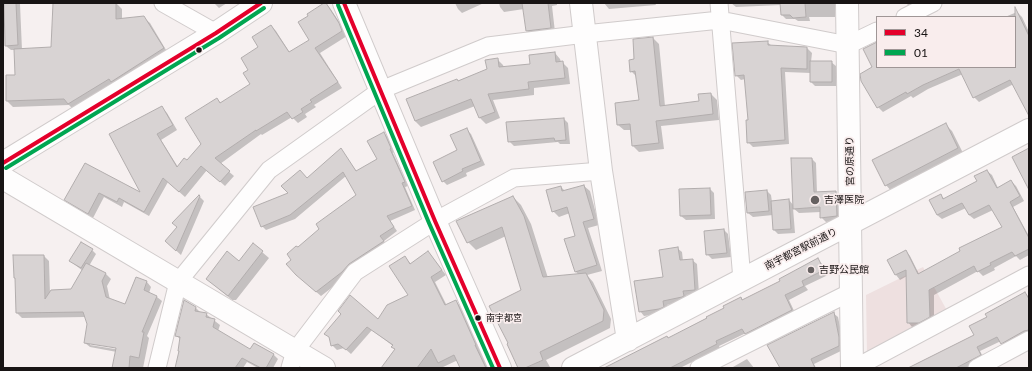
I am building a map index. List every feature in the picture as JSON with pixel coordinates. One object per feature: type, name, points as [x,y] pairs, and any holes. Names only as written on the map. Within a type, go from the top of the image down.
[{"type":"street","points":[[163,3],[216,33]]},
{"type":"street","points":[[3,164],[216,33],[261,3]]},
{"type":"street","points":[[344,3],[435,221],[500,368]]},
{"type":"street","points":[[581,3],[601,171],[628,340]]},
{"type":"street","name":"宮の原通り","points":[[847,3],[851,292],[854,368]]},
{"type":"street","points":[[907,16],[933,3]]},
{"type":"street","points":[[720,11],[742,280]]},
{"type":"street","points":[[157,368],[178,282],[270,170],[380,90],[488,46],[585,34],[720,11],[848,45],[876,31]]},
{"type":"street","name":"南宇都宮駅前通り","points":[[574,368],[1029,130]]},
{"type":"street","points":[[292,360],[355,272],[435,221],[514,178],[601,171]]},
{"type":"street","points":[[3,178],[178,282],[292,360],[324,368]]},
{"type":"street","points":[[854,368],[1029,274]]},
{"type":"street","points":[[699,368],[851,292]]},
{"type":"street","points":[[977,368],[1029,340]]},
{"type":"shaded area","points":[[923,267],[950,316],[867,355],[866,295]]},
{"type":"building","points":[[4,3],[16,3],[18,45],[5,46]]},
{"type":"building","points":[[53,3],[116,3],[116,19],[144,16],[164,48],[111,82],[109,79],[68,104],[64,99],[6,101],[6,75],[15,75],[14,49],[51,47]]},
{"type":"building","points":[[326,3],[339,23],[342,31],[315,48],[338,82],[310,100],[312,102],[301,109],[303,112],[292,119],[287,112],[256,130],[215,158],[230,171],[220,182],[201,166],[179,192],[163,178],[144,212],[119,198],[117,202],[99,193],[88,214],[64,200],[85,163],[140,192],[109,134],[162,106],[173,125],[157,134],[177,167],[184,158],[187,160],[201,144],[185,118],[217,98],[220,103],[250,84],[243,73],[248,70],[241,58],[258,47],[252,37],[271,25],[289,52],[309,40],[298,22]]},
{"type":"building","points":[[522,3],[548,3],[551,28],[526,31]]},
{"type":"building","points":[[780,3],[805,3],[806,17],[793,18],[790,15],[781,15]]},
{"type":"building","points":[[1015,7],[1029,36],[1029,116],[1010,80],[973,98],[959,69],[907,94],[906,92],[877,108],[861,81],[860,74],[872,67],[863,49],[876,42],[876,68],[1016,68]]},
{"type":"building","points":[[653,37],[660,106],[699,101],[698,94],[711,93],[713,114],[656,121],[659,143],[632,146],[630,124],[617,125],[615,103],[639,100],[635,71],[630,72],[629,60],[634,59],[633,39]]},
{"type":"building","points":[[768,41],[768,45],[807,47],[807,69],[781,68],[785,140],[747,143],[746,120],[748,120],[744,75],[735,76],[732,43]]},
{"type":"building","points":[[555,52],[556,62],[563,61],[565,78],[528,82],[529,89],[488,94],[495,112],[479,118],[471,99],[415,121],[406,99],[487,69],[485,60],[498,58],[499,67],[530,64],[529,55]]},
{"type":"building","points":[[810,61],[832,61],[832,82],[810,82]]},
{"type":"building","points":[[564,118],[566,140],[555,141],[554,138],[508,142],[506,122]]},
{"type":"building","points":[[946,123],[958,148],[885,186],[872,160]]},
{"type":"building","points":[[467,128],[481,161],[462,169],[463,171],[442,182],[433,162],[457,150],[450,135]]},
{"type":"building","points":[[384,132],[405,182],[402,183],[412,206],[387,216],[394,227],[380,236],[384,241],[349,264],[342,272],[316,292],[296,275],[286,264],[291,260],[287,254],[296,246],[298,247],[319,229],[316,224],[356,195],[343,172],[290,215],[261,227],[253,207],[288,193],[281,186],[300,170],[307,178],[341,148],[356,171],[377,159],[367,141]]},
{"type":"building","points":[[1029,148],[1029,190],[1012,157]]},
{"type":"building","points":[[791,158],[812,158],[814,192],[836,191],[837,216],[820,218],[820,207],[793,209]]},
{"type":"building","points":[[987,170],[997,188],[1011,180],[1020,196],[1010,202],[1029,238],[1029,249],[1015,256],[1012,252],[990,263],[991,265],[977,272],[974,266],[929,290],[930,317],[919,323],[907,323],[906,270],[895,275],[887,260],[906,250],[918,274],[960,251],[959,248],[1002,227],[989,205],[969,215],[962,203],[937,215],[929,200],[941,194],[943,199],[977,181],[974,176]]},
{"type":"building","points":[[584,185],[594,219],[583,222],[597,265],[575,272],[564,239],[575,236],[567,207],[552,212],[546,190],[561,186],[562,191]]},
{"type":"building","points":[[710,188],[711,215],[680,216],[679,189]]},
{"type":"building","points":[[767,190],[769,211],[747,213],[745,192]]},
{"type":"building","points":[[199,195],[200,196],[176,251],[165,241],[177,227],[172,223]]},
{"type":"building","points":[[513,196],[524,216],[543,277],[586,273],[604,310],[603,321],[540,352],[543,360],[525,368],[518,368],[507,344],[508,343],[489,306],[521,290],[502,227],[467,243],[456,221]]},
{"type":"building","points":[[789,199],[791,229],[773,230],[771,201]]},
{"type":"building","points":[[724,229],[727,253],[706,255],[704,231]]},
{"type":"building","points":[[81,242],[93,249],[81,268],[69,261]]},
{"type":"building","points":[[253,243],[263,251],[228,296],[206,279],[227,251],[239,261]]},
{"type":"building","points":[[678,247],[680,260],[693,259],[695,290],[683,291],[684,296],[682,297],[663,301],[664,307],[659,309],[639,312],[634,281],[663,277],[659,250]]},
{"type":"building","points":[[428,251],[442,270],[431,277],[445,305],[456,300],[486,368],[460,368],[454,355],[438,363],[431,349],[417,368],[381,368],[395,349],[391,347],[393,345],[367,327],[346,350],[338,344],[331,346],[329,337],[324,334],[341,314],[338,311],[350,295],[378,319],[387,305],[408,295],[389,266],[405,256],[410,264]]},
{"type":"building","points":[[13,255],[44,255],[45,299],[51,290],[71,289],[86,263],[106,273],[102,281],[106,297],[125,304],[136,277],[147,281],[144,290],[157,296],[142,332],[144,332],[139,358],[130,356],[129,368],[112,368],[116,348],[84,343],[87,324],[83,312],[16,313]]},
{"type":"building","points":[[818,258],[824,270],[802,281],[804,286],[785,295],[792,310],[745,334],[742,329],[716,341],[717,344],[670,368],[604,368],[667,336],[668,338],[707,318],[706,317],[724,308],[723,306],[741,297],[742,300],[780,281],[779,279]]},
{"type":"building","points":[[1025,292],[1029,299],[1029,330],[1024,331],[1001,344],[997,337],[977,347],[981,355],[956,368],[908,368],[974,335],[969,326],[987,317],[985,314]]},
{"type":"building","points":[[184,300],[196,307],[195,311],[207,313],[206,317],[215,319],[213,327],[250,349],[254,343],[274,354],[266,368],[261,368],[242,358],[235,368],[175,368],[179,351],[180,337],[175,336]]},
{"type":"building","points":[[834,312],[839,337],[839,346],[811,359],[815,368],[780,368],[767,345]]},
{"type":"transit line","name":"34","points":[[3,163],[216,33],[261,3]]},
{"type":"transit line","name":"34","points":[[344,3],[435,221],[500,368]]},
{"type":"transit line","name":"01","points":[[338,5],[429,223],[493,368]]},
{"type":"transit line","name":"01","points":[[6,168],[219,38],[264,8]]},
{"type":"place","name":"吉澤医院","points":[[815,200]]},
{"type":"place","name":"吉野公民館","points":[[811,270]]},
{"type":"place","name":"南宇都宮","points":[[478,318]]}]
